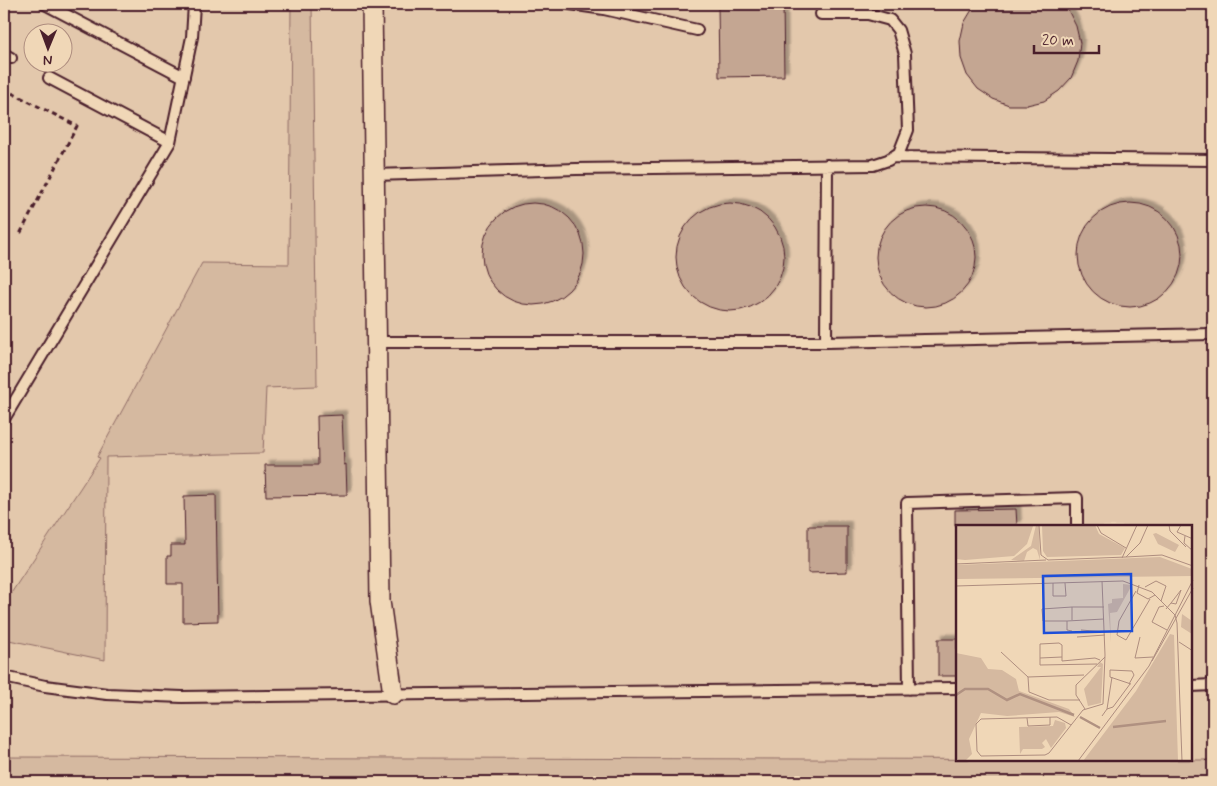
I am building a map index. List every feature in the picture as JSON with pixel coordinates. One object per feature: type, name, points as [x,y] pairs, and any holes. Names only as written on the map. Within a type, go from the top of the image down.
[{"type":"street","points":[[372,4],[380,601],[393,694]]},
{"type":"lane","points":[[45,4],[184,77]]},
{"type":"lane","points":[[4,420],[170,142],[192,37],[194,4]]},
{"type":"lane","points":[[570,4],[698,30]]},
{"type":"lane","points":[[821,14],[868,14],[890,20],[898,30],[905,54],[908,130],[899,153],[894,157]]},
{"type":"lane","points":[[49,78],[170,142]]},
{"type":"lane","points":[[374,175],[576,169],[873,164],[894,157],[1213,160]]},
{"type":"lane","points":[[826,342],[827,165]]},
{"type":"lane","points":[[376,342],[826,342],[1213,334]]},
{"type":"lane","points":[[909,689],[907,503],[1077,498],[1077,525]]},
{"type":"lane","points":[[4,677],[45,686],[107,694],[182,697],[956,688]]},
{"type":"lane","points":[[1192,686],[1213,685]]},
{"type":"path","points":[[4,89],[77,126],[19,236]]},
{"type":"shaded area","points":[[4,4],[1213,4],[1213,760],[1192,760],[1192,525],[956,525],[956,759],[4,757]]},
{"type":"shaded area","points":[[291,4],[312,4],[317,386],[266,388],[263,453],[106,457],[105,660],[4,639],[4,604],[100,458],[97,457],[202,263],[289,264]]},
{"type":"shaded area","points":[[4,757],[956,759],[956,761],[1213,760],[1213,782],[4,782]]},
{"type":"building","points":[[718,4],[783,4],[784,76],[719,77]]},
{"type":"building","points":[[978,4],[1062,4],[1068,10],[1076,26],[1080,43],[1078,61],[1071,78],[1059,91],[1044,101],[1027,105],[1009,105],[993,99],[978,89],[967,75],[961,58],[960,41],[964,23],[973,8]]},
{"type":"building","points":[[533,203],[552,207],[569,218],[580,235],[584,254],[580,273],[569,290],[552,301],[533,305],[514,301],[497,290],[486,273],[482,254],[486,235],[497,218],[514,207]]},
{"type":"building","points":[[730,203],[751,207],[768,219],[780,236],[784,257],[780,278],[768,295],[751,307],[730,311],[709,307],[692,295],[680,278],[676,257],[680,236],[692,219],[709,207]]},
{"type":"building","points":[[1130,203],[1150,207],[1167,218],[1178,235],[1182,255],[1178,275],[1167,292],[1150,303],[1130,307],[1110,303],[1093,292],[1082,275],[1078,255],[1082,235],[1093,218],[1110,207]]},
{"type":"building","points":[[926,207],[945,211],[962,221],[972,238],[976,257],[972,276],[962,293],[945,303],[926,307],[907,303],[890,293],[880,276],[876,257],[880,238],[890,221],[907,211]]},
{"type":"building","points":[[342,415],[347,495],[266,496],[265,465],[318,465],[317,416]]},
{"type":"building","points":[[216,495],[218,621],[183,622],[183,584],[167,584],[167,556],[171,556],[171,545],[185,545],[184,496]]},
{"type":"building","points":[[1016,509],[1017,525],[955,526],[955,510]]},
{"type":"building","points":[[808,526],[847,526],[847,572],[808,573]]},
{"type":"building","points":[[938,639],[956,639],[956,676],[938,676]]}]
